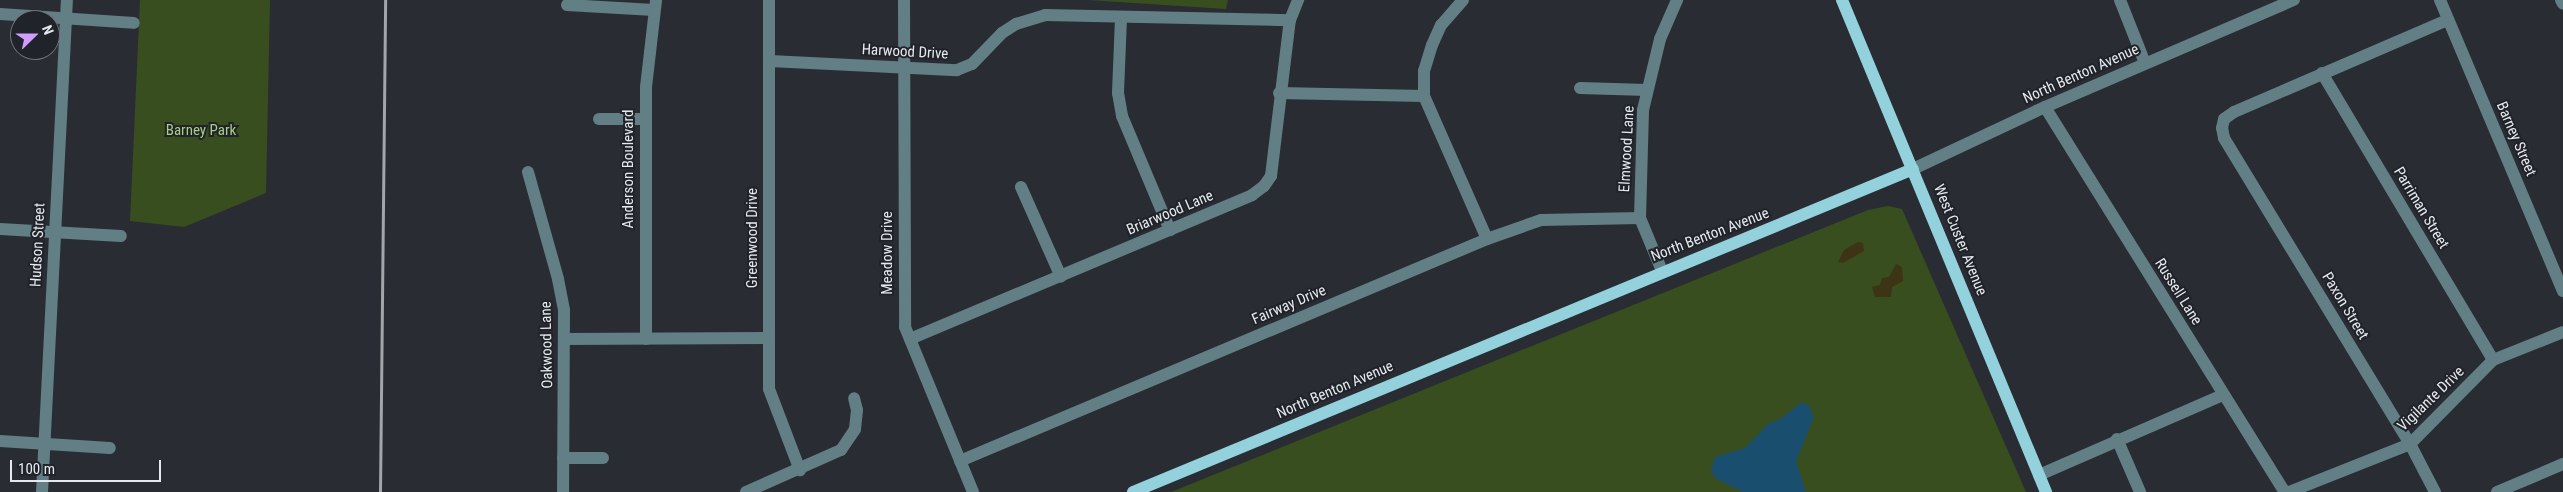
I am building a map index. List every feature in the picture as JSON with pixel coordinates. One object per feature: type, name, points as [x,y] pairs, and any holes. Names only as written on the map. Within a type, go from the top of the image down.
[{"type":"main road","name":"West Custer Avenue","points":[[1842,0],[2046,492]]},
{"type":"main road","name":"North Benton Avenue","points":[[1134,492],[1662,271],[1913,169]]},
{"type":"street","name":"Hudson Street","points":[[42,492],[68,0]]},
{"type":"street","name":"Greenwood Drive","points":[[770,0],[768,338],[770,398],[800,470]]},
{"type":"street","name":"Meadow Drive","points":[[904,0],[905,327],[973,492]]},
{"type":"street","name":"Briarwood Lane","points":[[910,339],[1252,195],[1264,186],[1270,176],[1279,92],[1290,20],[1298,0]]},
{"type":"street","points":[[1463,0],[1441,25],[1432,45],[1424,71],[1424,96],[1487,239]]},
{"type":"street","name":"Elmwood Lane","points":[[1662,271],[1640,218],[1643,110],[1660,39],[1676,0]]},
{"type":"street","points":[[2120,0],[2145,63]]},
{"type":"street","name":"North Benton Avenue","points":[[1913,169],[2045,107],[2294,0]]},
{"type":"street","name":"Barney Street","points":[[2440,0],[2563,291]]},
{"type":"street","points":[[2561,0],[2563,4]]},
{"type":"street","points":[[567,5],[655,5]]},
{"type":"street","name":"Anderson Boulevard","points":[[646,339],[645,119],[655,5]]},
{"type":"street","points":[[0,14],[66,20],[134,23]]},
{"type":"street","name":"Harwood Drive","points":[[770,61],[904,68],[964,68],[1002,33],[1031,18],[1058,14],[1121,18],[1290,20]]},
{"type":"street","points":[[1121,18],[1118,93],[1122,116],[1170,230]]},
{"type":"street","points":[[2322,73],[2448,20]]},
{"type":"street","name":"Paxon Street","points":[[2322,73],[2234,112],[2224,119],[2224,138],[2410,444],[2435,492]]},
{"type":"street","name":"Parriman Street","points":[[2322,73],[2493,360]]},
{"type":"street","points":[[1580,88],[1647,90]]},
{"type":"street","points":[[1279,92],[1424,96]]},
{"type":"street","name":"Russell Lane","points":[[2045,107],[2285,492]]},
{"type":"street","points":[[599,119],[645,119]]},
{"type":"street","name":"Oakwood Lane","points":[[528,172],[562,294],[564,339],[563,492]]},
{"type":"street","points":[[1020,188],[1061,277]]},
{"type":"street","name":"Fairway Drive","points":[[960,461],[1487,239],[1541,220],[1640,218]]},
{"type":"street","points":[[0,229],[121,236]]},
{"type":"street","name":"Vigilante Drive","points":[[2289,492],[2410,444],[2493,360],[2563,332]]},
{"type":"street","points":[[564,339],[768,338]]},
{"type":"street","points":[[2039,475],[2117,438],[2223,395]]},
{"type":"street","points":[[746,492],[833,456],[850,441],[857,420],[854,398]]},
{"type":"street","points":[[2117,438],[2140,492]]},
{"type":"street","points":[[0,441],[110,448]]},
{"type":"street","points":[[563,458],[604,458]]},
{"type":"street","points":[[2497,492],[2563,464]]},
{"type":"green space","name":"Barney Park","points":[[140,0],[270,0],[266,193],[184,227],[130,221]]},
{"type":"green space","points":[[1088,0],[1228,0],[1226,9]]},
{"type":"green space","points":[[1888,206],[1902,209],[2026,492],[1171,492],[1868,210]]},
{"type":"sand","points":[[1858,242],[1863,243],[1864,251],[1843,263],[1838,262],[1844,250]]},
{"type":"sand","points":[[1896,264],[1902,267],[1903,281],[1892,287],[1891,297],[1875,297],[1872,287],[1880,285],[1882,278],[1889,277]]},
{"type":"water","points":[[1802,402],[1809,406],[1814,417],[1796,461],[1806,492],[1743,492],[1715,478],[1711,470],[1715,457],[1745,448],[1768,424],[1780,419]]},
{"type":"railway","points":[[380,492],[385,0]]}]
